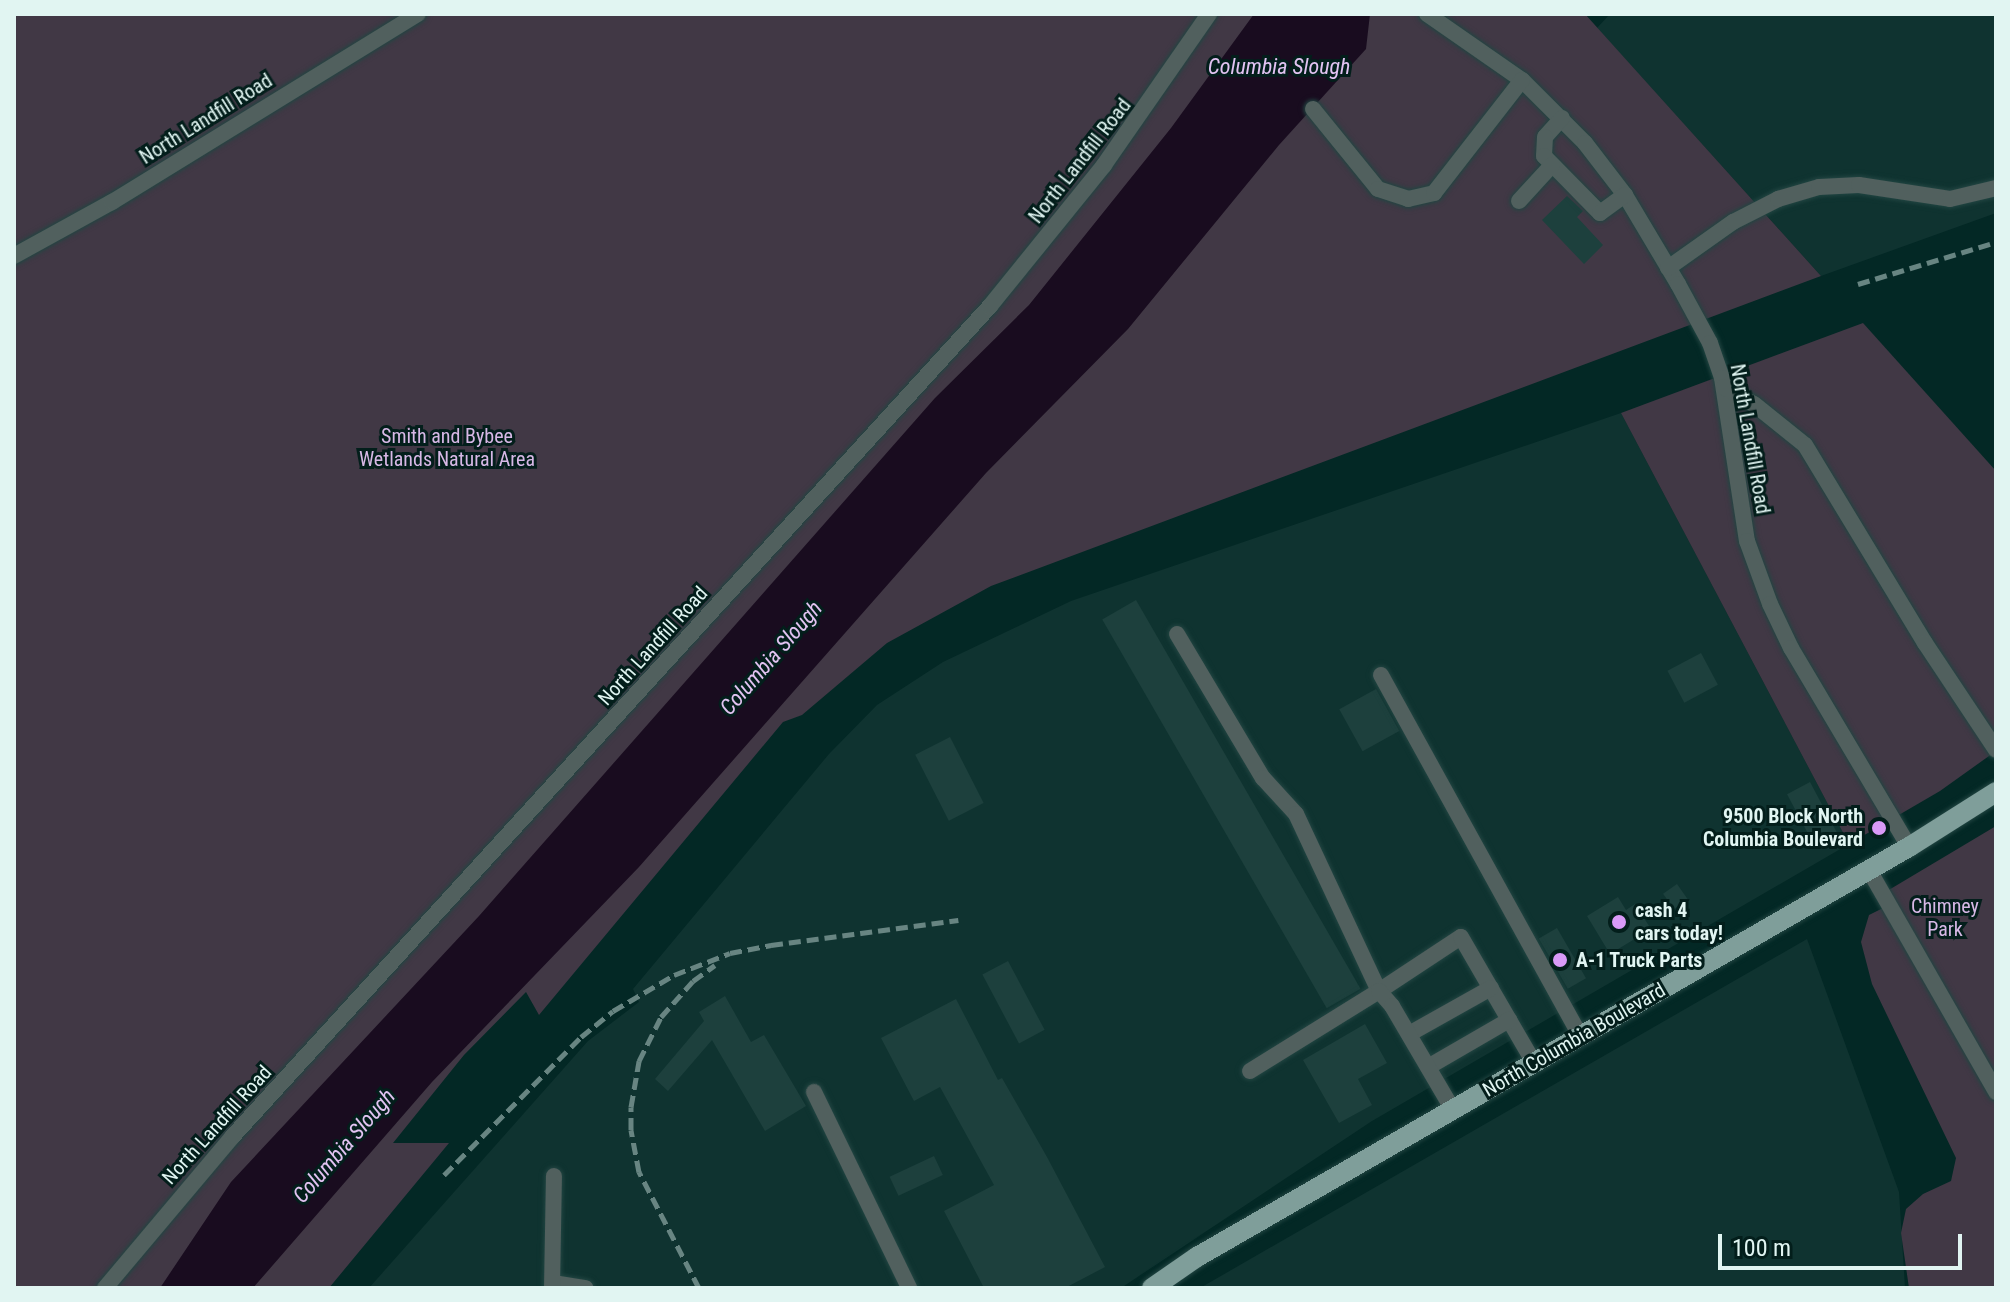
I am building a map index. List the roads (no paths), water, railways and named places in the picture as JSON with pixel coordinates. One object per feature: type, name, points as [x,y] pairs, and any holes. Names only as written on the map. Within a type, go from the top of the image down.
[{"type":"main road","name":"North Columbia Boulevard","points":[[1152,1288],[1197,1257],[1909,847],[1996,792]]},
{"type":"street","name":"North Landfill Road","points":[[14,256],[112,202],[418,14]]},
{"type":"street","name":"North Landfill Road","points":[[105,1288],[233,1136],[990,306],[1113,153],[1209,14]]},
{"type":"street","name":"North Landfill Road","points":[[1427,14],[1522,80],[1562,118],[1625,195],[1668,268],[1710,343],[1724,387],[1747,541],[1770,604],[1791,648],[1909,847]]},
{"type":"street","points":[[1313,109],[1378,189],[1408,199],[1434,193],[1522,80]]},
{"type":"street","points":[[1562,118],[1542,146],[1544,156],[1600,213],[1625,195]]},
{"type":"street","points":[[1519,201],[1552,165]]},
{"type":"street","points":[[1668,268],[1741,217],[1778,199],[1819,187],[1859,185],[1950,199],[1996,188]]},
{"type":"street","points":[[1724,387],[1754,404],[1805,445],[1848,511],[1925,643],[1996,750]]},
{"type":"street","points":[[1177,634],[1263,778],[1296,814],[1379,991],[1392,1006],[1453,1110]]},
{"type":"street","points":[[1381,675],[1581,1037]]},
{"type":"street","points":[[1869,870],[1996,1092]]},
{"type":"street","points":[[1250,1071],[1461,937],[1534,1063]]},
{"type":"street","points":[[1409,1034],[1491,988]]},
{"type":"street","points":[[1428,1067],[1509,1020]]},
{"type":"street","points":[[814,1092],[909,1288]]},
{"type":"street","points":[[554,1176],[553,1286],[586,1288]]},
{"type":"water","name":"Columbia Slough","points":[[1254,14],[1370,14],[1366,49],[1279,145],[1128,329],[986,473],[639,867],[432,1082],[253,1288],[160,1288],[231,1182],[479,916],[935,398],[1029,305],[1171,128]]},
{"type":"railway","points":[[1858,284],[1996,242]]},
{"type":"railway","points":[[444,1175],[581,1037],[613,1011],[674,975],[730,953],[771,945],[958,920]]},
{"type":"railway","points":[[699,1288],[639,1172],[631,1130],[631,1107],[639,1061],[661,1017],[693,981],[715,965]]},
{"type":"place","name":"9500 Block North Columbia Boulevard","points":[[1879,828]]},
{"type":"place","name":"cash 4 cars today!","points":[[1619,922]]},
{"type":"place","name":"A-1 Truck Parts","points":[[1560,960]]},
{"type":"park label","name":"Smith and Bybee Wetlands Natural Area","points":[[447,448]]},
{"type":"park label","name":"Chimney Park","points":[[1945,918]]}]
